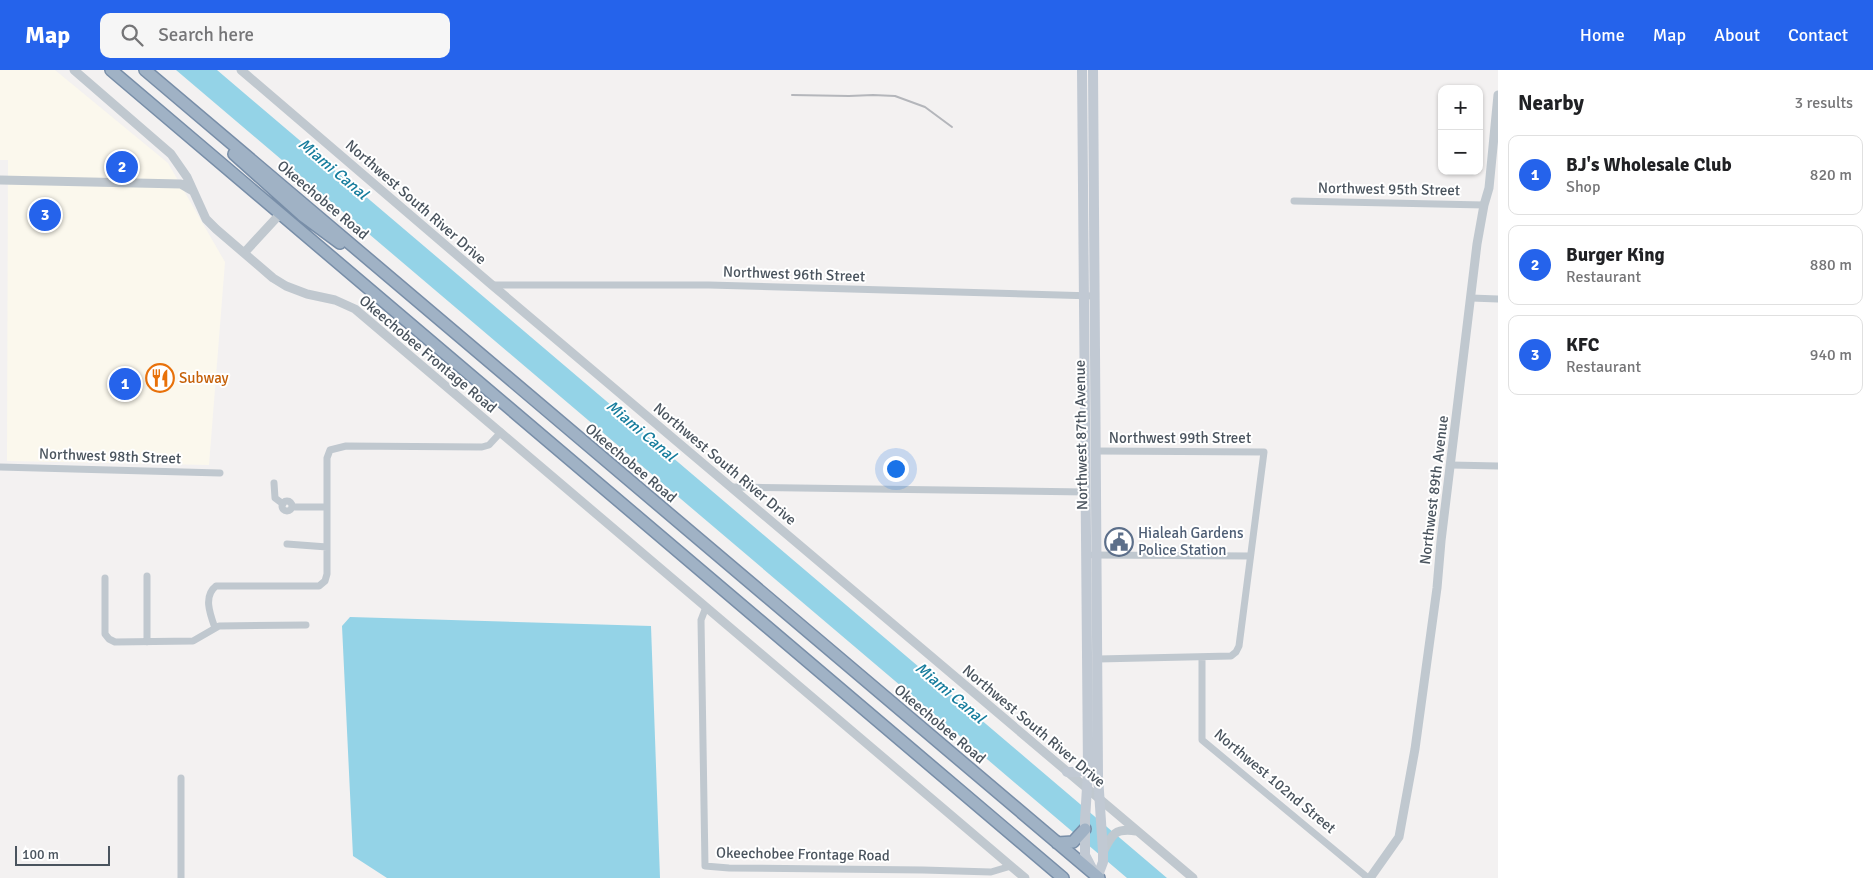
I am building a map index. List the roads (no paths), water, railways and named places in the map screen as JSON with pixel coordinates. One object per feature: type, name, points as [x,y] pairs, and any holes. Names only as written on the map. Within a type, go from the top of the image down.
[{"type":"highway","points":[[111,70],[1063,878]]},
{"type":"highway","name":"Okeechobee Road","points":[[144,70],[1098,877]]},
{"type":"highway","points":[[177,98],[272,190],[302,215],[402,288]]},
{"type":"highway","points":[[272,190],[279,201],[280,214]]},
{"type":"highway","points":[[280,214],[294,211],[302,215]]},
{"type":"highway","points":[[1057,843],[1070,844],[1081,842],[1085,829]]},
{"type":"main road","name":"Northwest 87th Avenue","points":[[1082,70],[1096,451],[1085,829]]},
{"type":"main road","name":"Northwest 87th Avenue","points":[[1093,70],[1086,492],[1098,658],[1099,800],[1103,857]]},
{"type":"main road","points":[[1066,772],[1079,772],[1088,763]]},
{"type":"main road","points":[[1081,842],[1085,855],[1098,877]]},
{"type":"main road","points":[[1098,877],[1103,857]]},
{"type":"street","name":"Okeechobee Frontage Road","points":[[74,70],[159,143],[177,162],[206,219],[244,253],[286,286],[307,294],[335,300],[355,309],[1025,878]]},
{"type":"street","name":"Northwest South River Drive","points":[[241,70],[1193,878]]},
{"type":"street","name":"Northwest 89th Avenue","points":[[1369,878],[1399,837],[1421,703],[1484,205],[1493,188],[1498,96]]},
{"type":"street","points":[[164,184],[177,176],[177,162]]},
{"type":"street","points":[[0,180],[181,184],[193,191]]},
{"type":"street","name":"Northwest 95th Street","points":[[1294,200],[1484,205]]},
{"type":"street","points":[[244,253],[280,214]]},
{"type":"street","name":"Northwest 96th Street","points":[[492,285],[709,285],[1089,296]]},
{"type":"street","points":[[1471,298],[1498,299]]},
{"type":"street","points":[[215,628],[208,602],[210,593],[216,586],[318,586],[323,584],[327,574],[326,458],[330,450],[346,446],[482,447],[489,445],[501,432]]},
{"type":"street","name":"Northwest 99th Street","points":[[1096,451],[1264,452],[1250,556]]},
{"type":"street","points":[[1451,465],[1498,466]]},
{"type":"street","name":"Northwest 98th Street","points":[[0,467],[220,473]]},
{"type":"street","points":[[274,483],[275,495],[285,510],[290,510],[292,507],[327,507]]},
{"type":"street","points":[[733,487],[1086,492]]},
{"type":"street","points":[[287,544],[327,547]]},
{"type":"street","points":[[1092,555],[1250,556],[1239,646],[1236,652],[1230,656],[1098,658]]},
{"type":"street","points":[[147,576],[148,642]]},
{"type":"street","points":[[105,578],[105,634],[109,639],[118,642],[196,641],[215,628],[306,625]]},
{"type":"street","name":"Okeechobee Frontage Road","points":[[706,607],[701,620],[705,866],[991,872],[1010,866]]},
{"type":"street","name":"Northwest 102nd Street","points":[[1202,657],[1202,740],[1369,878]]},
{"type":"street","points":[[181,778],[181,878]]},
{"type":"street","points":[[1103,857],[1110,838],[1115,832],[1123,830],[1136,831]]},
{"type":"water","name":"Miami Canal","points":[[176,70],[217,70],[1167,878],[1127,878]]},
{"type":"water","points":[[350,617],[651,626],[660,878],[387,878],[353,856],[342,626]]},
{"type":"railway","points":[[792,95],[895,96],[925,107],[952,127]]},
{"type":"place","name":"Burger King","points":[[122,167]]},
{"type":"place","name":"KFC","points":[[45,215]]},
{"type":"place","name":"Subway","points":[[160,378]]},
{"type":"place","name":"BJ's Wholesale Club","points":[[125,384]]},
{"type":"place","name":"Hialeah Gardens Police Station","points":[[1119,542]]}]
